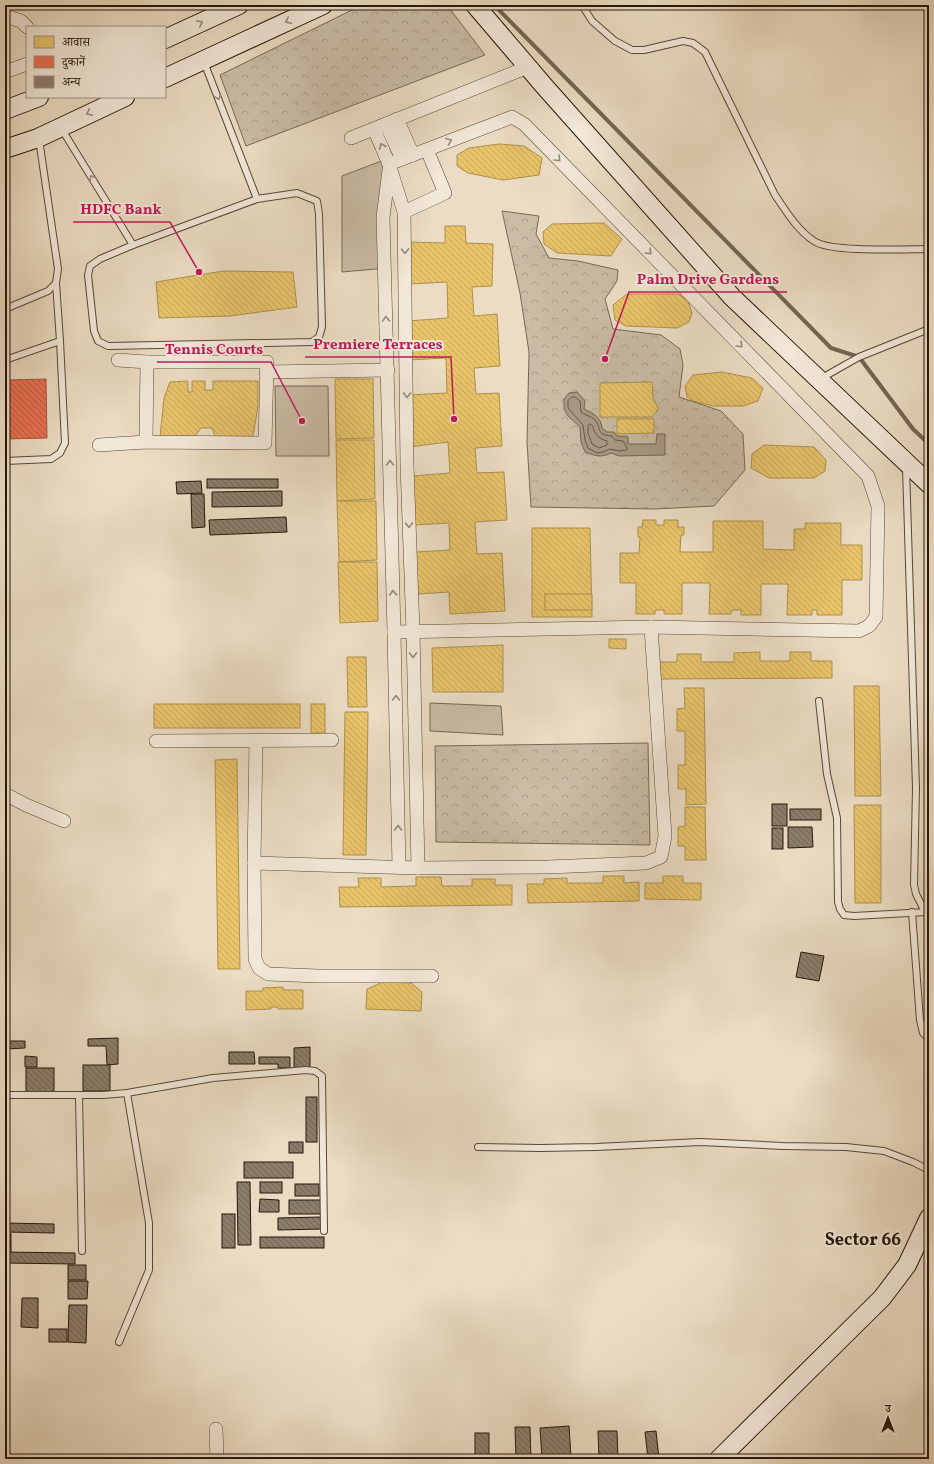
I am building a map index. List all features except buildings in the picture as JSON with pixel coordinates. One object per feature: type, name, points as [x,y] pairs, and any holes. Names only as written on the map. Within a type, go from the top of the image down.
[{"type":"street","points":[[166,39],[238,5]]},
{"type":"street","points":[[166,78],[323,5]]},
{"type":"street","points":[[481,12],[732,297],[929,484]]},
{"type":"street","points":[[5,16],[22,21],[26,26]]},
{"type":"street","points":[[5,72],[26,64]]},
{"type":"street","points":[[351,138],[528,67]]},
{"type":"street","points":[[5,110],[35,98]]},
{"type":"street","points":[[5,149],[38,138],[123,98]]},
{"type":"street","points":[[389,164],[512,117],[524,124],[868,476],[878,506],[876,617],[869,626],[859,631],[652,627],[394,632]]},
{"type":"street","points":[[386,124],[407,157]]},
{"type":"street","points":[[386,124],[389,164],[383,217],[407,465],[413,631],[418,868]]},
{"type":"street","points":[[404,212],[445,194],[427,150]]},
{"type":"street","points":[[389,164],[404,212],[397,370],[394,632],[399,867]]},
{"type":"street","points":[[99,445],[146,442],[265,443],[267,362],[147,362],[118,360]]},
{"type":"street","points":[[146,442],[147,362]]},
{"type":"street","points":[[266,372],[397,370]]},
{"type":"street","points":[[254,863],[418,868],[548,867],[646,863],[661,857],[665,836],[652,627]]},
{"type":"street","points":[[156,741],[332,740]]},
{"type":"street","points":[[256,741],[254,863],[255,959],[259,968],[268,974],[318,976],[432,976]]},
{"type":"street","points":[[5,794],[26,805],[64,821]]},
{"type":"street","points":[[728,1455],[882,1298],[907,1265],[929,1218]]},
{"type":"street","points":[[216,1429],[218,1459]]},
{"type":"lane","points":[[582,5],[592,21],[615,41],[632,50],[644,50],[683,41],[693,44],[705,52],[775,194],[789,216],[804,233],[815,242],[825,246],[863,249],[929,249]]},
{"type":"lane","points":[[204,60],[257,199]]},
{"type":"lane","points":[[60,127],[133,245]]},
{"type":"lane","points":[[5,461],[51,459],[60,453],[65,443],[56,282],[58,269],[38,138]]},
{"type":"lane","points":[[298,193],[317,201],[319,214],[322,327],[319,337],[312,342],[108,346],[98,341],[94,331],[88,275],[90,266],[100,259],[133,245],[257,199],[298,193]]},
{"type":"lane","points":[[5,309],[48,291],[56,282]]},
{"type":"lane","points":[[818,379],[859,357],[929,328]]},
{"type":"lane","points":[[5,360],[60,341]]},
{"type":"lane","points":[[906,463],[916,788],[914,885],[916,894],[927,912]]},
{"type":"lane","points":[[819,701],[827,774],[837,818],[838,902],[840,909],[844,914],[854,916],[927,912]]},
{"type":"lane","points":[[912,912],[920,1020],[922,1033],[929,1039]]},
{"type":"lane","points":[[5,1095],[79,1095],[127,1093],[213,1078],[306,1070],[315,1071],[322,1076],[324,1231]]},
{"type":"lane","points":[[119,1342],[149,1270],[149,1223],[127,1093]]},
{"type":"lane","points":[[79,1095],[82,1250]]},
{"type":"lane","points":[[478,1147],[596,1147],[700,1142],[846,1147],[884,1152],[913,1162],[929,1170]]},
{"type":"green space","points":[[362,5],[447,5],[485,55],[246,146],[220,75]]},
{"type":"green space","points":[[384,160],[387,268],[342,272],[342,176]]},
{"type":"green space","points":[[502,211],[539,216],[536,234],[549,258],[578,261],[618,270],[617,281],[605,299],[613,329],[661,335],[680,349],[683,365],[679,397],[721,411],[743,434],[745,470],[714,506],[654,509],[531,507],[527,442],[529,352],[520,293]]},
{"type":"green space","points":[[275,386],[328,386],[329,456],[276,456]]},
{"type":"green space","points":[[430,703],[501,706],[503,735],[430,731]]},
{"type":"green space","points":[[648,743],[650,845],[436,842],[435,746]]},
{"type":"water","points":[[577,392],[585,401],[584,409],[598,418],[602,428],[607,432],[614,432],[617,436],[628,437],[628,444],[656,444],[657,434],[665,434],[665,455],[619,456],[611,453],[604,456],[598,456],[585,452],[581,442],[580,427],[568,416],[564,409],[564,399],[569,393]]},
{"type":"waterway","points":[[498,9],[831,348],[859,357],[913,429],[929,444]]},
{"type":"place","name":"HDFC Bank","points":[[199,272]]},
{"type":"place","name":"Palm Drive Gardens","points":[[605,359]]},
{"type":"place","name":"Premiere Terraces","points":[[454,419]]},
{"type":"place","name":"Tennis Courts","points":[[302,421]]},
{"type":"district","name":"Sector 66","points":[[863,1240]]}]
